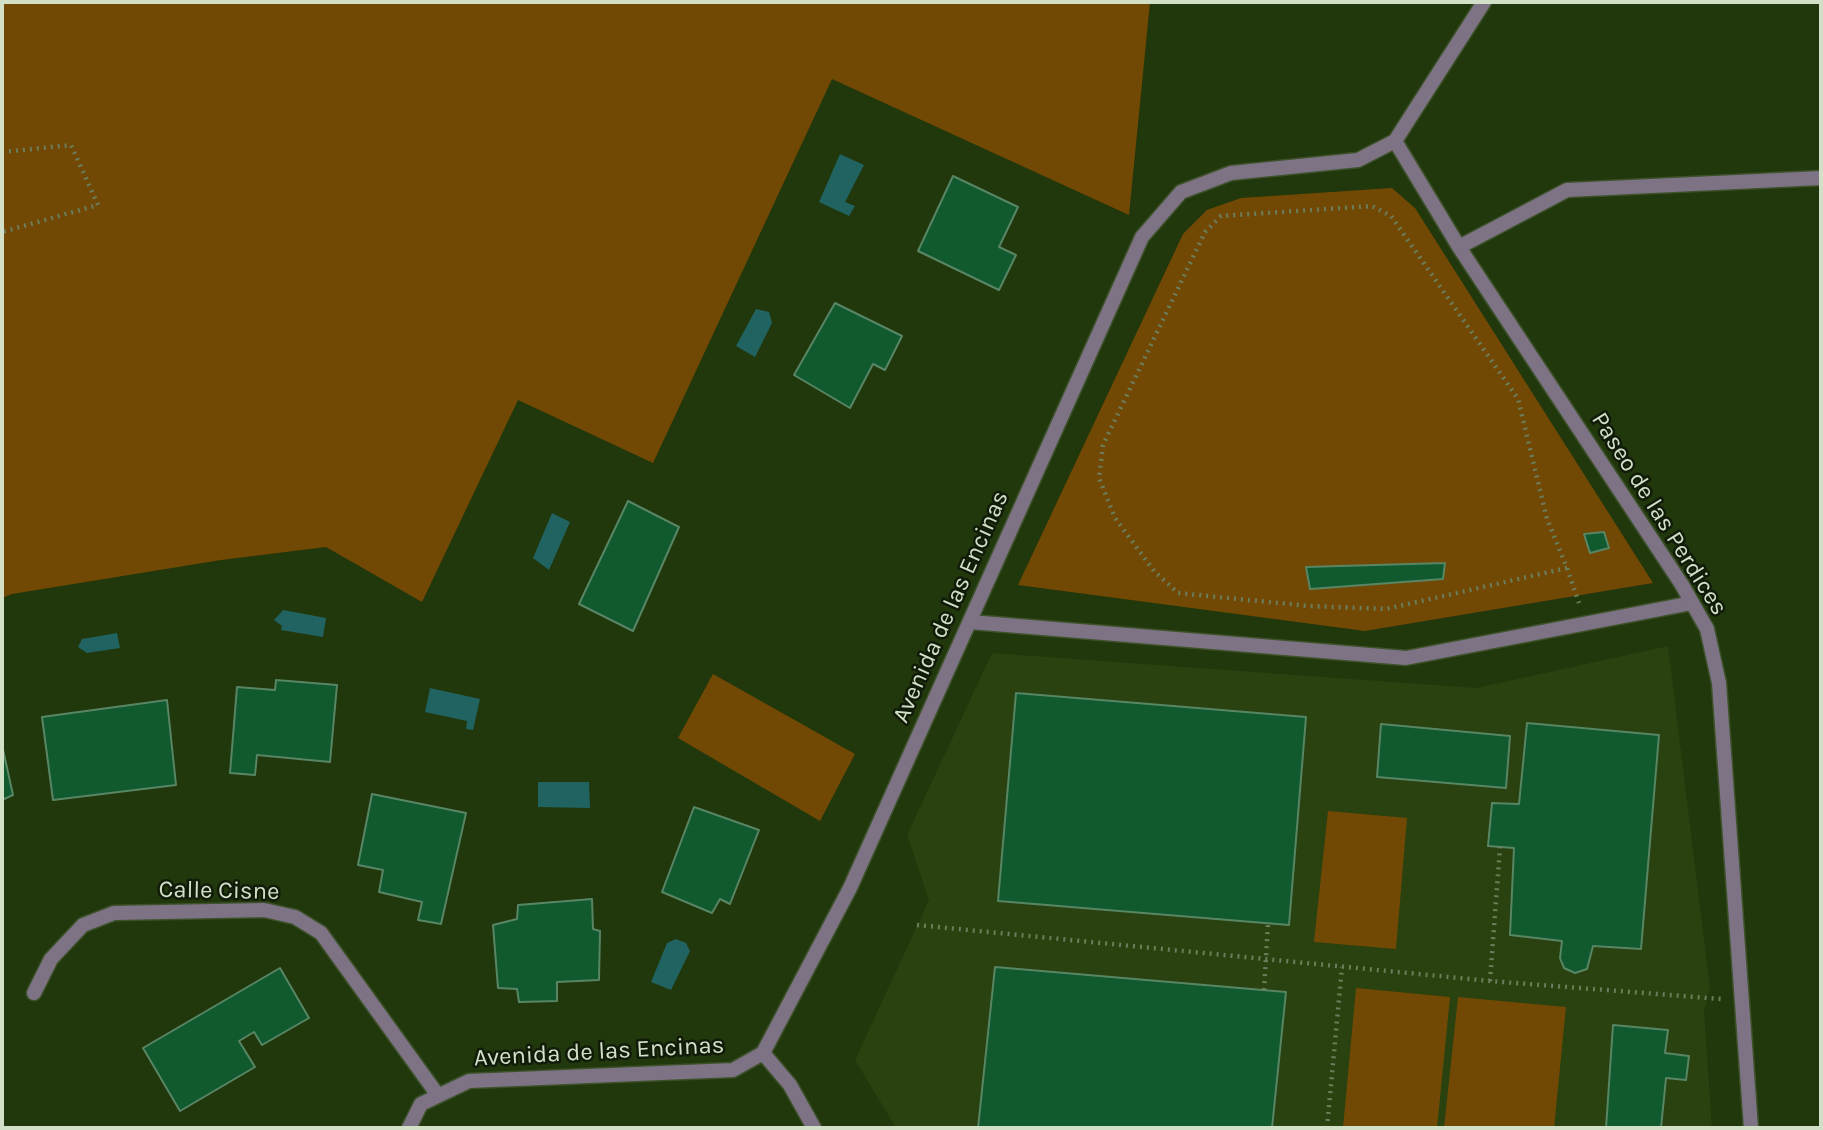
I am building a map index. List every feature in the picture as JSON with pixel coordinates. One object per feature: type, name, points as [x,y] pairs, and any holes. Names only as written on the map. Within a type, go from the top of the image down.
[{"type":"street","points":[[1395,141],[1483,2]]},
{"type":"street","name":"Paseo de las Perdices","points":[[1395,141],[1459,247],[1707,629],[1719,682],[1751,1128]]},
{"type":"street","name":"Avenida de las Encinas","points":[[409,1128],[421,1104],[437,1094],[469,1081],[733,1070],[763,1053],[850,888],[1143,237],[1181,192],[1231,173],[1358,160],[1395,141]]},
{"type":"street","points":[[1459,247],[1567,190],[1821,178]]},
{"type":"street","points":[[970,622],[1406,658],[1692,603]]},
{"type":"street","name":"Calle Cisne","points":[[34,993],[51,959],[83,925],[114,913],[264,910],[295,917],[321,933],[437,1094]]},
{"type":"street","points":[[763,1053],[790,1085],[814,1128]]},
{"type":"path","points":[[2,152],[71,145],[97,205],[2,232]]},
{"type":"path","points":[[1567,568],[1386,609],[1309,606],[1178,593],[1154,571],[1115,518],[1099,478],[1103,444],[1205,232],[1220,216],[1372,206],[1391,216],[1518,399],[1547,519],[1567,568],[1587,623]]},
{"type":"path","points":[[1490,981],[1500,847]]},
{"type":"path","points":[[1264,990],[1268,923]]},
{"type":"path","points":[[917,925],[1490,981],[1742,1000]]},
{"type":"path","points":[[1327,1128],[1342,967]]},
{"type":"shaded area","points":[[2,2],[1150,2],[1129,215],[832,79],[653,463],[518,400],[422,602],[326,547],[221,560],[12,594],[2,598]]},
{"type":"shaded area","points":[[1392,188],[1415,208],[1653,583],[1365,631],[1018,585],[1183,234],[1207,210],[1241,198]]},
{"type":"shaded area","points":[[1668,646],[1710,988],[1704,1011],[1712,1128],[896,1128],[855,1060],[929,900],[907,835],[992,653],[1476,688]]},
{"type":"shaded area","points":[[713,674],[855,754],[820,821],[678,738]]},
{"type":"shaded area","points":[[1328,811],[1407,818],[1396,949],[1314,942]]},
{"type":"shaded area","points":[[1356,988],[1450,997],[1437,1128],[1343,1128]]},
{"type":"shaded area","points":[[1458,997],[1566,1007],[1554,1128],[1444,1128]]},
{"type":"water","points":[[840,154],[864,165],[845,202],[855,206],[849,216],[819,202]]},
{"type":"water","points":[[756,309],[769,312],[772,323],[755,357],[736,346]]},
{"type":"water","points":[[552,513],[570,522],[549,570],[533,558]]},
{"type":"water","points":[[283,610],[326,618],[323,637],[281,630],[282,626],[274,620]]},
{"type":"water","points":[[117,633],[120,648],[87,653],[78,647],[82,639]]},
{"type":"water","points":[[430,688],[480,699],[473,730],[466,729],[467,721],[425,712]]},
{"type":"water","points":[[538,782],[589,782],[590,808],[538,807]]},
{"type":"water","points":[[676,939],[686,943],[690,951],[671,990],[651,982],[667,943]]},
{"type":"building","points":[[953,176],[1018,207],[999,247],[1016,255],[999,290],[918,251]]},
{"type":"building","points":[[835,303],[902,336],[885,370],[873,364],[850,408],[794,375]]},
{"type":"building","points":[[628,501],[679,527],[633,631],[579,604]]},
{"type":"building","points":[[1604,532],[1609,548],[1590,553],[1584,534]]},
{"type":"building","points":[[1445,563],[1443,579],[1310,589],[1306,567]]},
{"type":"building","points":[[276,680],[337,685],[330,762],[257,755],[255,775],[230,773],[237,687],[275,690]]},
{"type":"building","points":[[1016,693],[1306,717],[1289,925],[998,901]]},
{"type":"building","points":[[167,700],[176,785],[53,800],[42,717]]},
{"type":"building","points":[[1527,723],[1659,735],[1641,949],[1593,946],[1587,969],[1575,973],[1564,968],[1560,958],[1562,941],[1510,935],[1514,848],[1488,846],[1492,803],[1519,804]]},
{"type":"building","points":[[1381,724],[1510,736],[1506,788],[1377,777]]},
{"type":"building","points":[[2,745],[13,795],[2,800]]},
{"type":"building","points":[[372,794],[466,813],[441,924],[418,920],[422,902],[379,892],[383,870],[358,865]]},
{"type":"building","points":[[694,807],[759,830],[730,904],[720,899],[712,913],[662,892]]},
{"type":"building","points":[[592,899],[593,929],[600,931],[599,980],[557,982],[557,1001],[519,1002],[517,989],[498,988],[493,925],[517,919],[518,905]]},
{"type":"building","points":[[995,967],[1286,992],[1272,1128],[978,1128]]},
{"type":"building","points":[[280,968],[309,1018],[262,1045],[254,1032],[239,1041],[255,1067],[180,1111],[143,1048]]},
{"type":"building","points":[[1613,1025],[1668,1030],[1665,1053],[1689,1056],[1686,1080],[1666,1078],[1661,1128],[1606,1128]]}]
